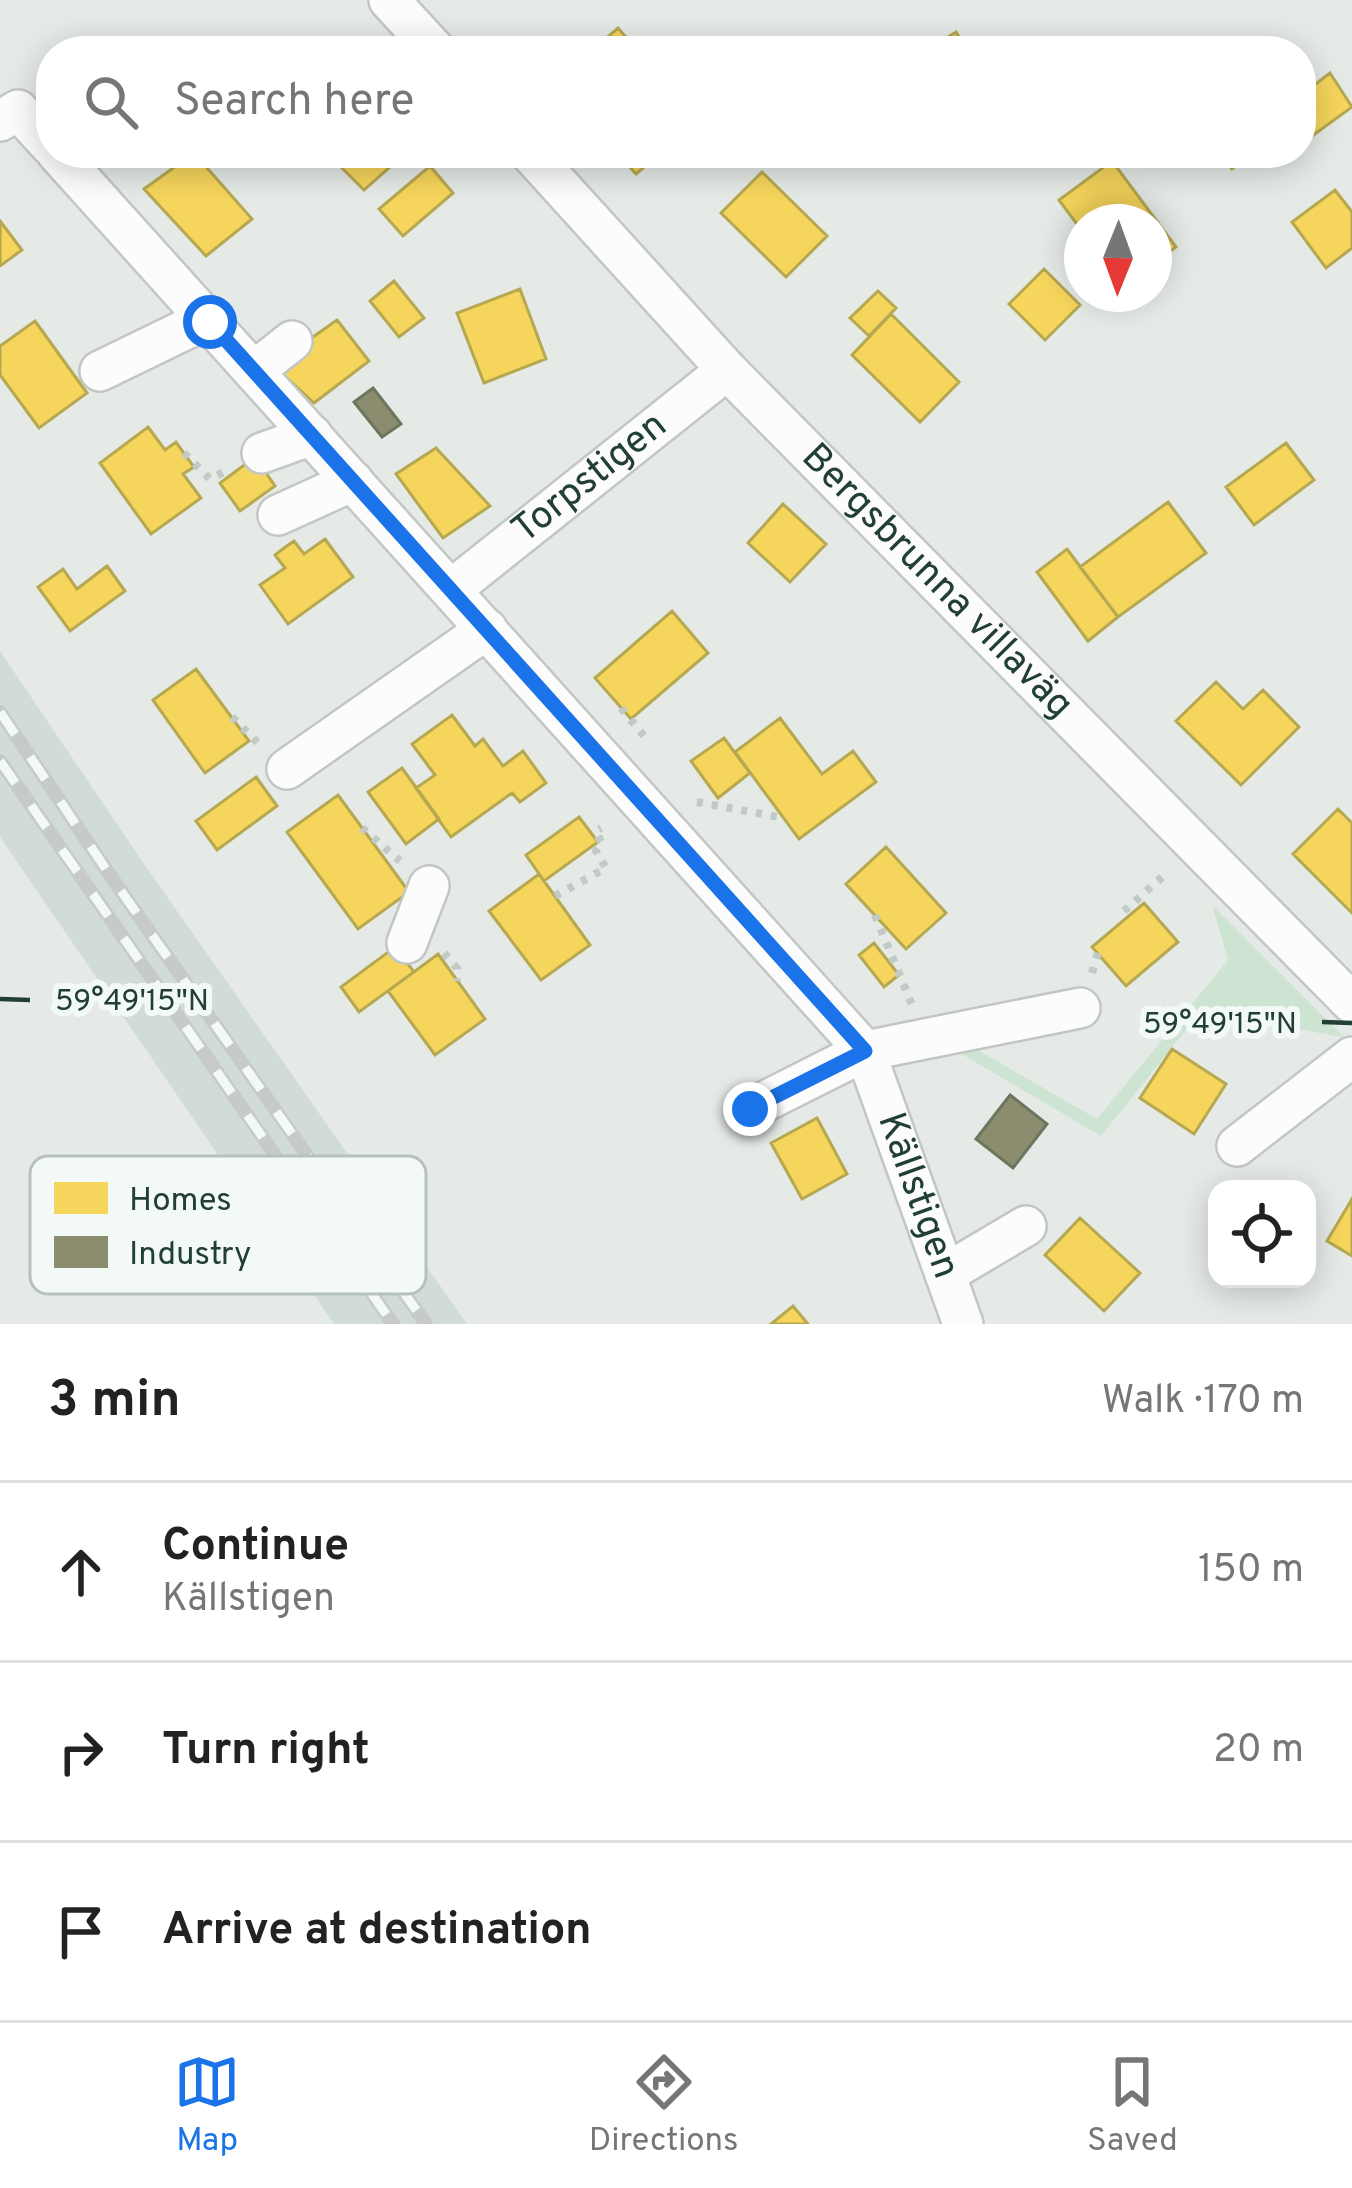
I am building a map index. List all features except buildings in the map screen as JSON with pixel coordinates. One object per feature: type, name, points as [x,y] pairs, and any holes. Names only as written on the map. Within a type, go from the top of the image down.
[{"type":"street","points":[[389,0],[422,36]]},
{"type":"street","points":[[0,122],[18,110],[36,130]]},
{"type":"street","name":"Källstigen","points":[[79,168],[109,188],[207,319],[487,629],[671,809],[865,1051],[949,1308]]},
{"type":"street","name":"Bergsbrunna villaväg","points":[[544,168],[727,370],[1352,1004]]},
{"type":"street","points":[[100,371],[207,319]]},
{"type":"street","points":[[254,371],[292,341]]},
{"type":"street","name":"Torpstigen","points":[[452,590],[727,370]]},
{"type":"street","points":[[262,453],[312,435]]},
{"type":"street","points":[[278,514],[353,481]]},
{"type":"street","points":[[287,769],[487,629]]},
{"type":"street","points":[[406,943],[429,886]]},
{"type":"street","points":[[750,1109],[865,1051],[1080,1008]]},
{"type":"street","points":[[1237,1146],[1352,1057]]},
{"type":"street","points":[[949,1308],[1026,1226]]},
{"type":"path","points":[[621,708],[644,736]]},
{"type":"path","points":[[671,809],[784,818]]},
{"type":"path","points":[[555,896],[606,868],[596,851],[602,845],[596,831],[601,828]]},
{"type":"path","points":[[1124,911],[1196,845]]},
{"type":"path","points":[[875,915],[926,1040]]},
{"type":"shaded area","points":[[0,651],[349,1156],[219,1156],[0,837]]},
{"type":"shaded area","points":[[426,1266],[467,1324],[334,1324],[313,1294],[426,1294]]},
{"type":"green space","points":[[1212,905],[1345,1038],[1202,1010],[1101,1136],[948,1046],[962,1041],[1097,1119],[1228,960]]},
{"type":"railway","points":[[0,712],[308,1156]]},
{"type":"railway","points":[[0,761],[276,1156]]},
{"type":"railway","points":[[372,1294],[393,1324]]},
{"type":"railway","points":[[405,1294],[426,1324]]},
{"type":"route","points":[[210,322],[865,1051],[750,1109]]}]
